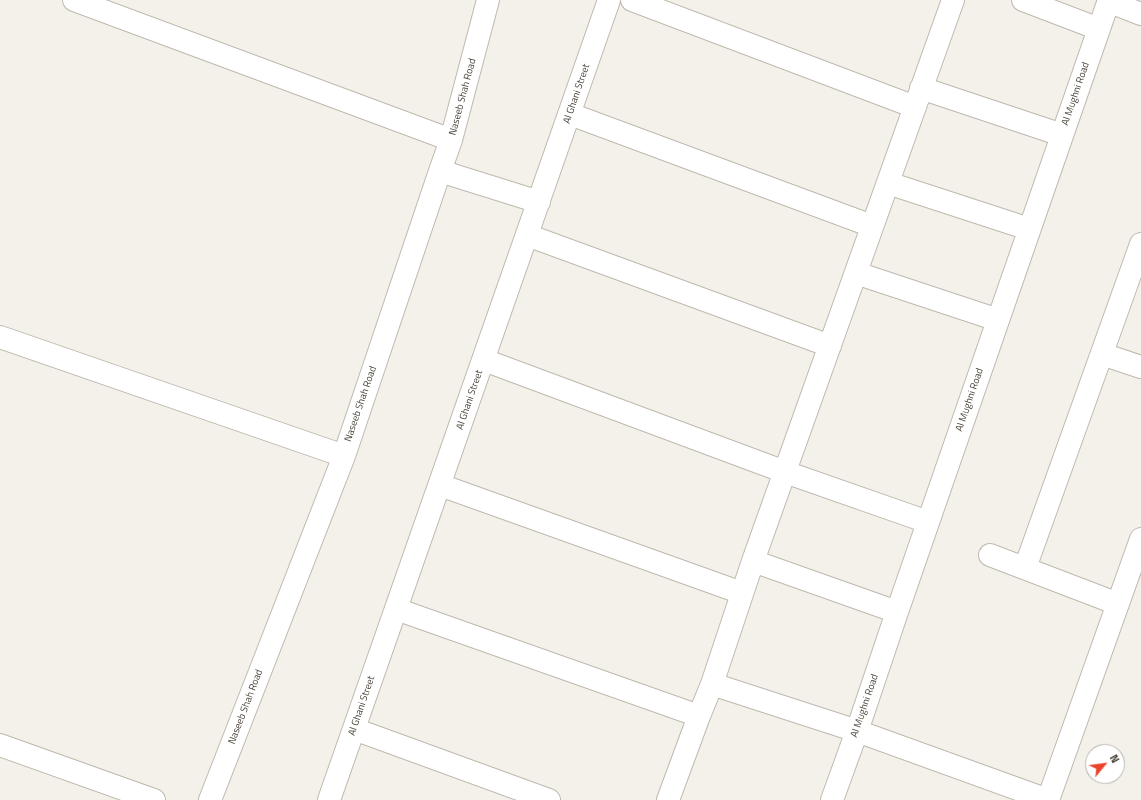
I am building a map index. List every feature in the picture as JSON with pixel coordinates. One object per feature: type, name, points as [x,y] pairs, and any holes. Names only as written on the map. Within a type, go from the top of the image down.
[{"type":"street","points":[[74,0],[451,140]]},
{"type":"street","name":"Naseeb Shah Road","points":[[210,800],[344,456],[451,140],[488,0]]},
{"type":"street","name":"Al Ghani Street","points":[[329,800],[609,0]]},
{"type":"street","points":[[632,0],[918,98],[1062,135]]},
{"type":"street","points":[[668,800],[698,716],[712,684],[742,593],[953,0]]},
{"type":"street","points":[[1023,0],[1099,29]]},
{"type":"street","points":[[1108,1],[1141,14]]},
{"type":"street","name":"Al Mughni Road","points":[[832,800],[1108,1]]},
{"type":"street","points":[[570,114],[872,226]]},
{"type":"street","points":[[440,171],[539,202]]},
{"type":"street","points":[[888,183],[1030,229]]},
{"type":"street","points":[[528,235],[830,346]]},
{"type":"street","points":[[1025,568],[1141,244]]},
{"type":"street","points":[[856,273],[998,320]]},
{"type":"street","points":[[0,337],[344,456]]},
{"type":"street","points":[[1102,354],[1141,367]]},
{"type":"street","points":[[484,360],[785,472],[928,522]]},
{"type":"street","points":[[440,485],[742,593]]},
{"type":"street","points":[[712,684],[857,731],[1048,800],[1141,539]]},
{"type":"street","points":[[990,555],[1118,604]]},
{"type":"street","points":[[753,562],[897,612]]},
{"type":"street","points":[[396,609],[698,716]]},
{"type":"street","points":[[354,729],[549,800]]},
{"type":"street","points":[[0,745],[154,800]]}]
